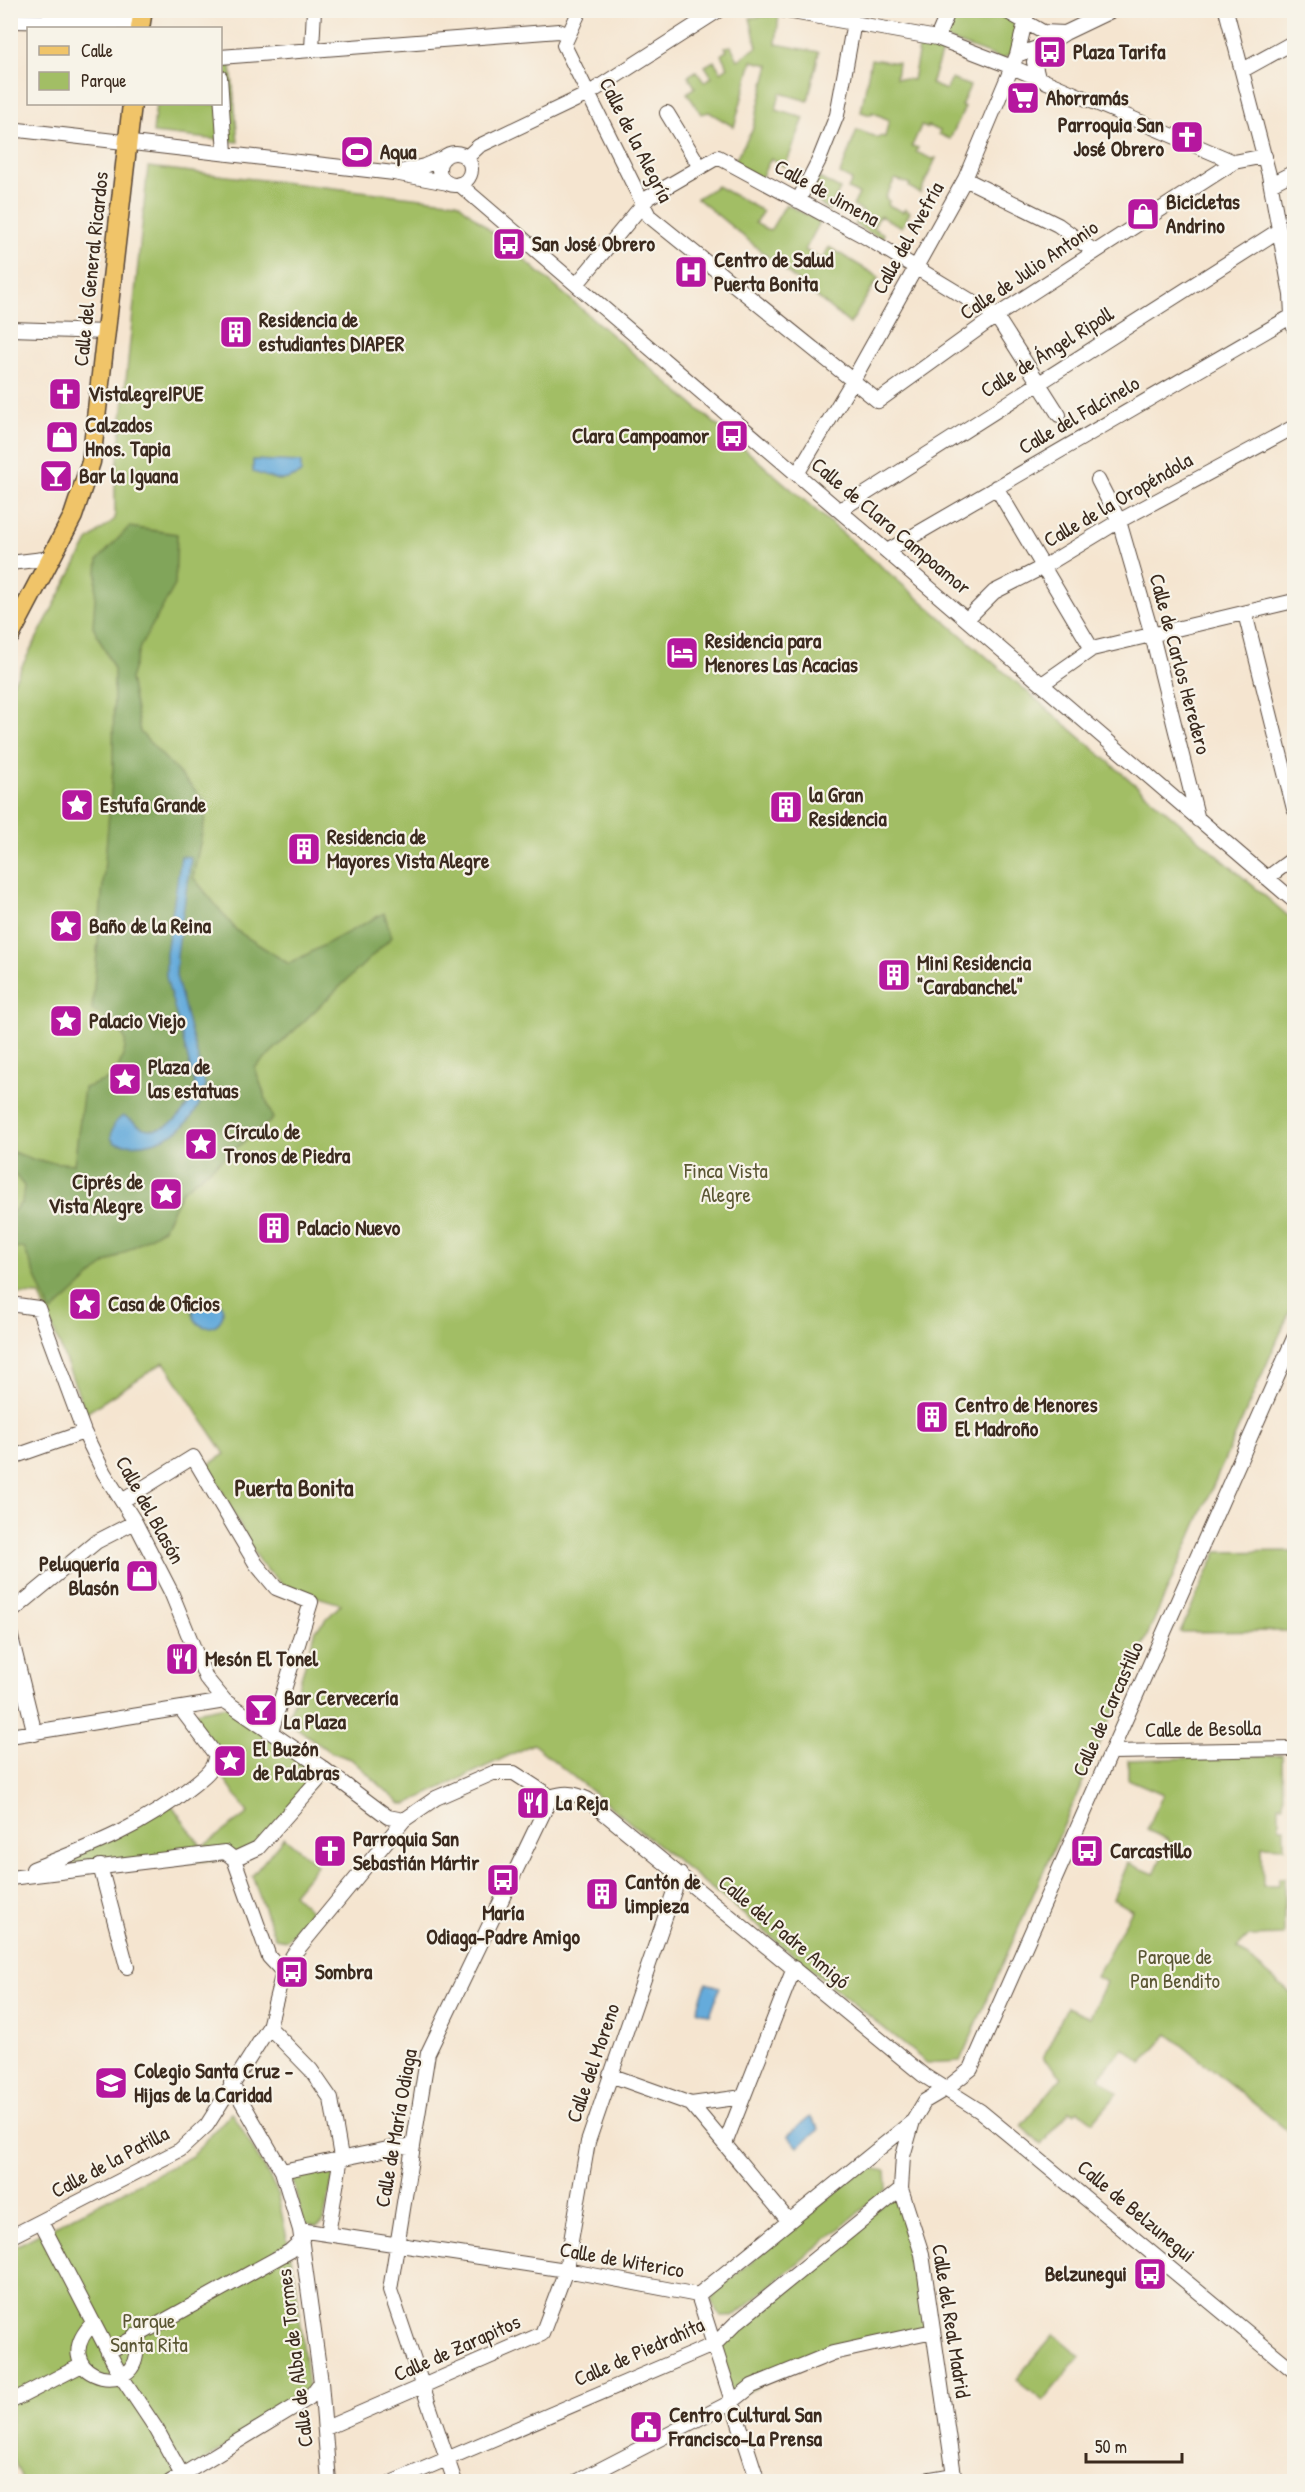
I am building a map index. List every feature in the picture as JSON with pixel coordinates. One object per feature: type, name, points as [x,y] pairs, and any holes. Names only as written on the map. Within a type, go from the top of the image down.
[{"type":"main road","name":"Calle del General Ricardos","points":[[10,636],[73,516],[91,462],[132,105]]},
{"type":"street","points":[[312,50],[314,10]]},
{"type":"street","points":[[222,57],[559,31],[568,35],[580,10]]},
{"type":"street","points":[[466,158],[479,146],[588,94],[719,10]]},
{"type":"street","points":[[781,10],[937,38],[1014,61],[1038,78],[1234,162],[1265,156]]},
{"type":"street","points":[[937,38],[949,10]]},
{"type":"street","points":[[1004,10],[1026,16],[1043,32],[1065,33]]},
{"type":"street","points":[[1014,61],[1113,10]]},
{"type":"street","points":[[1226,10],[1265,156],[1278,231],[1293,294],[1293,322]]},
{"type":"street","name":"Calle del Avefría","points":[[796,474],[852,381],[965,179],[1014,61],[1026,16]]},
{"type":"street","points":[[10,21],[141,21]]},
{"type":"street","points":[[798,201],[819,160],[837,115],[854,22]]},
{"type":"street","name":"Calle de la Alegría","points":[[568,35],[564,45],[649,216],[852,381]]},
{"type":"street","points":[[1243,70],[1294,42]]},
{"type":"street","points":[[1038,78],[1034,62],[1039,47]]},
{"type":"street","points":[[222,105],[225,153]]},
{"type":"street","points":[[577,284],[649,197],[700,167],[667,113]]},
{"type":"street","points":[[10,129],[225,153],[394,174],[454,184],[465,181],[471,170],[466,158],[456,153],[424,166],[394,174]]},
{"type":"street","points":[[445,157],[439,168],[443,180],[454,184]]},
{"type":"street","name":"Calle de Jimena","points":[[700,167],[718,157],[916,267],[996,316]]},
{"type":"street","name":"Calle de Julio Antonio","points":[[852,381],[878,400],[996,316],[1234,162]]},
{"type":"street","points":[[1271,184],[1294,172]]},
{"type":"street","points":[[965,179],[1058,225],[1095,252]]},
{"type":"street","name":"Calle de Clara Campoamor","points":[[454,184],[577,284],[796,474],[889,550],[1294,901]]},
{"type":"street","name":"Calle de Ángel Ripoll","points":[[840,510],[1278,231]]},
{"type":"street","points":[[996,316],[1059,415]]},
{"type":"street","name":"Calle del Falcinelo","points":[[889,550],[996,487],[1293,322]]},
{"type":"street","points":[[10,329],[106,332]]},
{"type":"street","name":"Calle de la Oropéndola","points":[[968,618],[994,592],[1043,567],[1119,520],[1294,427]]},
{"type":"street","name":"Calle de Carlos Heredero","points":[[1098,480],[1119,520],[1152,635],[1198,820]]},
{"type":"street","points":[[996,487],[1092,649]]},
{"type":"street","points":[[10,563],[52,558]]},
{"type":"street","points":[[1042,684],[1092,649],[1294,601]]},
{"type":"street","points":[[1245,613],[1294,809]]},
{"type":"street","points":[[1267,878],[1294,858]]},
{"type":"street","name":"Calle del Blasón","points":[[10,1304],[39,1308],[84,1432],[104,1473],[135,1522],[171,1592],[206,1678],[225,1701],[326,1770],[388,1816],[404,1820]]},
{"type":"street","name":"Calle de Carcastillo","points":[[925,2102],[971,2069],[1294,1338]]},
{"type":"street","points":[[10,1458],[84,1432]]},
{"type":"street","points":[[122,1501],[193,1457],[256,1564],[276,1588],[311,1602],[271,1732]]},
{"type":"street","points":[[10,1613],[96,1542],[135,1522]]},
{"type":"street","points":[[10,1633],[35,1734]]},
{"type":"street","points":[[10,1736],[35,1734],[225,1701]]},
{"type":"street","points":[[11,1878],[96,1845],[132,1828],[165,1808],[209,1771],[216,1761],[215,1754],[182,1709]]},
{"type":"street","name":"Calle de Besolla","points":[[1112,1752],[1294,1749]]},
{"type":"street","points":[[234,1860],[258,1848],[326,1770]]},
{"type":"street","points":[[404,1820],[436,1798],[493,1773],[513,1773],[551,1797]]},
{"type":"street","name":"Calle del Padre Amigó","points":[[551,1797],[575,1793],[587,1799],[923,2075],[946,2088]]},
{"type":"street","name":"Calle de María Odiaga","points":[[455,2481],[390,2290],[428,2053],[551,1797]]},
{"type":"street","name":"Calle de la Patilla","points":[[10,2237],[180,2150],[207,2125],[269,2027],[283,1972],[292,1955],[404,1820]]},
{"type":"street","points":[[11,1878],[225,1852],[234,1860],[269,1957],[283,1972]]},
{"type":"street","points":[[100,1866],[127,1967]]},
{"type":"street","name":"Calle del Moreno","points":[[566,2270],[588,2142],[680,1874]]},
{"type":"street","points":[[725,2144],[794,1968]]},
{"type":"street","points":[[269,2027],[311,2070],[331,2099],[340,2157],[328,2234]]},
{"type":"street","points":[[610,2075],[691,2104],[743,2097]]},
{"type":"street","name":"Calle de Alba de Tormes","points":[[231,2084],[282,2172],[301,2235],[321,2382],[329,2481]]},
{"type":"street","name":"Calle de Belzunegui","points":[[946,2088],[1008,2134],[1294,2371]]},
{"type":"street","name":"Calle del Real Madrid","points":[[925,2102],[913,2121],[903,2156],[901,2189],[922,2254],[954,2478]]},
{"type":"street","points":[[217,2108],[231,2103],[243,2104]]},
{"type":"street","points":[[691,2104],[788,2220]]},
{"type":"street","name":"Calle de Witerico","points":[[301,2235],[328,2234],[566,2270],[698,2295],[913,2121]]},
{"type":"street","points":[[282,2172],[340,2157],[402,2146],[412,2147]]},
{"type":"street","name":"Calle de Piedrahíta","points":[[393,2481],[715,2344],[736,2323],[901,2189]]},
{"type":"street","points":[[41,2222],[121,2376],[157,2430],[176,2478],[309,2398],[321,2382]]},
{"type":"street","points":[[108,2352],[290,2251],[301,2235]]},
{"type":"street","name":"Calle de Zarapitos","points":[[326,2428],[542,2334],[566,2270]]},
{"type":"street","points":[[698,2295],[758,2481]]},
{"type":"street","points":[[93,2324],[81,2335],[78,2350],[82,2365],[94,2376],[107,2379],[121,2376],[131,2367],[136,2355],[134,2336]]},
{"type":"street","points":[[576,2481],[734,2401],[752,2386],[833,2353],[933,2331]]},
{"type":"street","points":[[10,2402],[82,2365]]},
{"type":"street","points":[[914,2481],[954,2478]]},
{"type":"green space","points":[[953,11],[996,11],[1021,24],[1013,53],[1002,59],[942,37]]},
{"type":"green space","points":[[779,14],[776,44],[819,52],[808,101],[780,93],[776,110],[804,118],[785,167],[771,158],[760,180],[732,165],[752,131],[769,65],[752,61],[734,127],[709,112],[701,114],[687,93],[695,87],[688,76],[696,71],[704,82],[712,77],[705,66],[714,61],[721,72],[728,67],[721,55],[727,50],[725,47],[731,46],[738,60],[757,47],[750,18]]},
{"type":"green space","points":[[920,43],[943,48],[931,84],[946,90],[951,79],[970,86],[961,106],[965,107],[950,139],[939,134],[940,131],[921,126],[912,146],[918,148],[916,152],[932,159],[936,158],[920,193],[909,187],[910,184],[895,179],[885,198],[889,201],[888,205],[903,212],[905,209],[910,212],[902,227],[880,216],[873,228],[884,234],[882,239],[855,225],[863,211],[853,206],[859,194],[848,189],[852,180],[840,174],[857,130],[879,138],[880,136],[885,137],[889,120],[872,112],[871,115],[861,112],[871,59],[898,63],[896,78],[913,80]]},
{"type":"green space","points":[[231,65],[238,142],[153,133],[156,105],[222,105],[222,66]]},
{"type":"green space","name":"Finca Vista Alegre","points":[[148,167],[457,202],[1294,921],[1294,1302],[960,2061],[927,2063],[533,1744],[407,1804],[401,1804],[351,1759],[330,1752],[290,1723],[288,1719],[316,1630],[341,1604],[285,1587],[260,1563],[208,1465],[225,1454],[164,1362],[86,1413],[40,1295],[11,1294],[11,687],[88,541],[115,519],[115,487]]},
{"type":"green space","points":[[819,178],[840,189],[829,211],[816,200],[815,187]]},
{"type":"green space","points":[[717,186],[763,211],[755,223],[770,231],[786,204],[820,222],[805,250],[822,260],[829,247],[879,277],[850,324],[697,198]]},
{"type":"green space","points":[[129,527],[177,534],[175,585],[140,647],[130,679],[140,732],[208,804],[193,877],[237,931],[289,964],[384,913],[392,937],[255,1068],[273,1119],[182,1191],[163,1229],[105,1264],[51,1313],[24,1248],[11,1249],[10,1215],[22,1202],[24,1186],[11,1170],[13,1152],[38,1161],[74,1164],[84,1088],[112,1078],[124,1055],[125,1038],[121,1031],[105,1017],[92,1010],[113,768],[114,669],[93,626],[98,560]]},
{"type":"green space","points":[[1294,1551],[1294,1631],[1180,1632],[1217,1552]]},
{"type":"green space","points":[[226,1706],[326,1771],[258,1848],[237,1858],[57,1872],[56,1860],[171,1804],[202,1847],[248,1813],[218,1769],[223,1756],[190,1713]]},
{"type":"green space","name":"Parque de Pan Bendito","points":[[1282,1755],[1283,1805],[1279,1805],[1279,1828],[1284,1828],[1284,1847],[1262,1846],[1263,1886],[1279,1886],[1279,1878],[1284,1878],[1284,1935],[1249,1936],[1237,1948],[1294,1996],[1294,2136],[1168,2034],[1142,2063],[1123,2048],[1099,2077],[1118,2093],[1093,2122],[1078,2110],[1074,2113],[1070,2111],[1041,2145],[1021,2126],[1062,2077],[1043,2058],[1067,2007],[1090,2017],[1106,1982],[1096,1977],[1132,1910],[1113,1899],[1128,1863],[1154,1874],[1169,1840],[1147,1830],[1163,1794],[1128,1779],[1128,1760]]},
{"type":"green space","points":[[284,1837],[317,1865],[293,1894],[311,1911],[287,1940],[275,1938],[252,1876]]},
{"type":"green space","name":"Parque Santa Rita","points":[[232,2112],[277,2191],[296,2281],[309,2398],[170,2481],[23,2481],[11,2454],[10,2249],[192,2156]]},
{"type":"green space","points":[[329,2167],[335,2170],[323,2223],[316,2227],[303,2223],[292,2177]]},
{"type":"green space","points":[[866,2167],[886,2171],[887,2189],[733,2317],[721,2316],[711,2301],[716,2291]]},
{"type":"green space","points":[[901,2189],[933,2331],[832,2351],[733,2399],[715,2344]]},
{"type":"green space","points":[[1054,2334],[1080,2356],[1043,2401],[1016,2379]]},
{"type":"water","points":[[253,460],[301,462],[301,473],[282,480],[272,478],[253,472]]},
{"type":"water","points":[[181,856],[191,857],[176,976],[205,1085],[201,1101],[194,1114],[173,1134],[146,1143],[115,1143],[111,1138],[112,1131],[123,1116],[144,1128],[162,1127],[178,1118],[193,1094],[195,1085],[166,977],[166,953]]},
{"type":"water","points":[[208,1297],[219,1301],[223,1312],[219,1323],[208,1327],[197,1323],[193,1312],[197,1301]]},
{"type":"water","points":[[706,1983],[720,1987],[710,2015],[697,2010]]},
{"type":"water","points":[[810,2117],[819,2129],[798,2147],[788,2135]]},
{"type":"place","name":"Plaza Tarifa","points":[[1050,52]]},
{"type":"place","name":"Ahorramás","points":[[1023,98]]},
{"type":"place","name":"Parroquia San José Obrero","points":[[1187,137]]},
{"type":"place","name":"Aqua","points":[[357,152]]},
{"type":"place","name":"Bicicletas Andrino","points":[[1143,214]]},
{"type":"place","name":"San José Obrero","points":[[509,244]]},
{"type":"place","name":"Centro de Salud Puerta Bonita","points":[[691,272]]},
{"type":"place","name":"Residencia de estudiantes DIAPER","points":[[236,332]]},
{"type":"place","name":"VistalegreIPUE","points":[[65,394]]},
{"type":"place","name":"Clara Campoamor","points":[[732,436]]},
{"type":"place","name":"Calzados Hnos. Tapia","points":[[62,437]]},
{"type":"place","name":"Bar la Iguana","points":[[56,476]]},
{"type":"place","name":"Residencia para Menores Las Acacias","points":[[682,653]]},
{"type":"place","name":"Estufa Grande","points":[[77,805]]},
{"type":"place","name":"la Gran Residencia","points":[[786,807]]},
{"type":"place","name":"Residencia de Mayores Vista Alegre","points":[[304,849]]},
{"type":"place","name":"Baño de la Reina","points":[[66,926]]},
{"type":"place","name":"Mini Residencia \"Carabanchel\"","points":[[894,975]]},
{"type":"place","name":"Palacio Viejo","points":[[66,1021]]},
{"type":"place","name":"Plaza de las estatuas","points":[[125,1079]]},
{"type":"place","name":"Círculo de Tronos de Piedra","points":[[201,1144]]},
{"type":"place","name":"Ciprés de Vista Alegre","points":[[166,1194]]},
{"type":"place","name":"Palacio Nuevo","points":[[274,1228]]},
{"type":"place","name":"Casa de Oficios","points":[[85,1304]]},
{"type":"place","name":"Centro de Menores El Madroño","points":[[932,1417]]},
{"type":"place","name":"Peluquería Blasón","points":[[142,1576]]},
{"type":"place","name":"Mesón El Tonel","points":[[182,1659]]},
{"type":"place","name":"Bar Cervecería La Plaza","points":[[261,1710]]},
{"type":"place","name":"El Buzón de Palabras","points":[[230,1761]]},
{"type":"place","name":"La Reja","points":[[533,1803]]},
{"type":"place","name":"Parroquia San Sebastián Mártir","points":[[330,1851]]},
{"type":"place","name":"Carcastillo","points":[[1087,1851]]},
{"type":"place","name":"María Odiaga-Padre Amigo","points":[[503,1880]]},
{"type":"place","name":"Cantón de limpieza","points":[[602,1894]]},
{"type":"place","name":"Sombra","points":[[292,1972]]},
{"type":"place","name":"Colegio Santa Cruz - Hijas de la Caridad","points":[[111,2083]]},
{"type":"place","name":"Belzunegui","points":[[1150,2274]]},
{"type":"place","name":"Centro Cultural San Francisco-La Prensa","points":[[646,2427]]},
{"type":"district","name":"Puerta Bonita","points":[[294,1488]]}]
